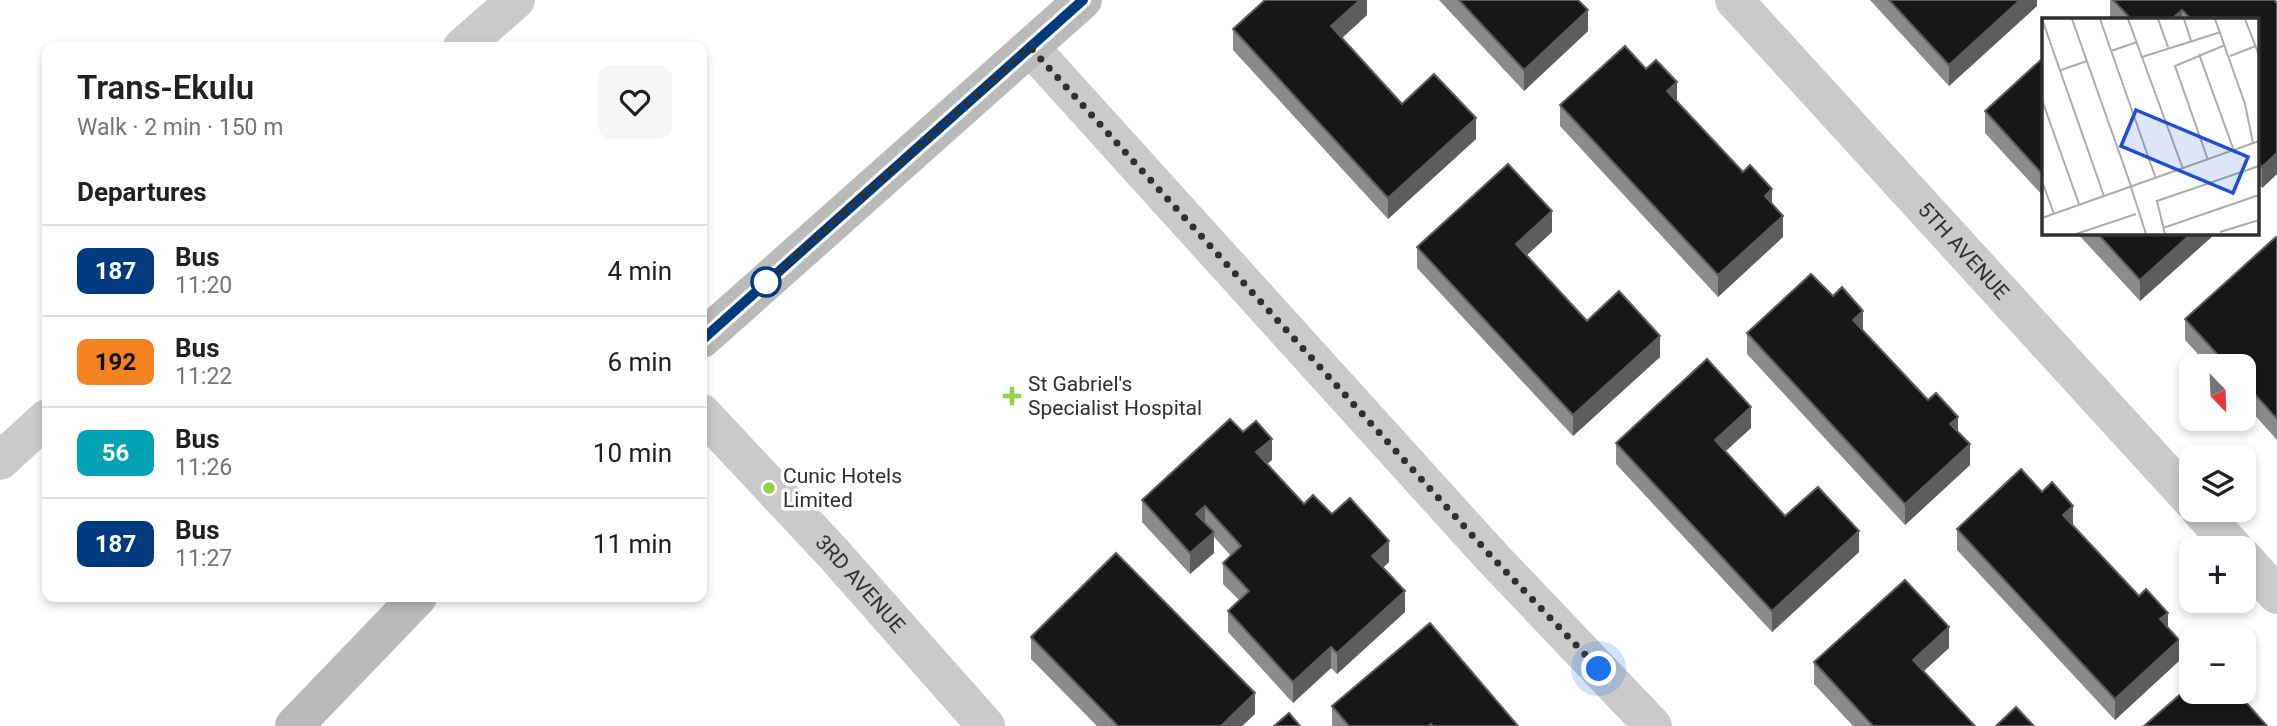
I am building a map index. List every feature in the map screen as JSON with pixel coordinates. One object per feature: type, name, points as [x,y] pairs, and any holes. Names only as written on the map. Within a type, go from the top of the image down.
[{"type":"main road","points":[[707,336],[1083,0]]},
{"type":"main road","points":[[295,726],[413,602]]},
{"type":"street","points":[[468,42],[516,0]]},
{"type":"street","name":"5TH AVENUE","points":[[1734,0],[2179,487]]},
{"type":"street","points":[[1030,47],[1491,556],[1653,726]]},
{"type":"street","name":"3RD AVENUE","points":[[707,418],[833,553],[986,726]]},
{"type":"street","points":[[0,460],[42,422]]},
{"type":"street","points":[[2211,522],[2223,536]]},
{"type":"street","points":[[2256,571],[2277,594]]},
{"type":"building","points":[[1265,0],[1360,0],[1331,26],[1402,104],[1434,74],[1476,118],[1388,198],[1233,29]]},
{"type":"building","points":[[1459,0],[1578,0],[1588,10],[1524,70]]},
{"type":"building","points":[[1889,0],[2020,0],[1949,65]]},
{"type":"building","points":[[2113,0],[2274,0],[2277,3],[2277,153],[2262,167],[2260,164],[2260,18],[2190,18],[2182,10],[2173,18],[2130,18]]},
{"type":"building","points":[[1625,46],[1646,69],[1656,60],[1677,82],[1667,91],[1743,172],[1750,165],[1772,189],[1765,196],[1783,216],[1718,275],[1560,105]]},
{"type":"building","points":[[2042,59],[2042,174],[1985,111]]},
{"type":"building","points":[[1508,164],[1552,211],[1516,244],[1587,321],[1619,291],[1660,336],[1573,415],[1417,247]]},
{"type":"building","points":[[2098,234],[2191,234],[2140,280]]},
{"type":"building","points":[[2277,238],[2277,419],[2256,395],[2256,354],[2217,354],[2185,319]]},
{"type":"building","points":[[1811,274],[1833,296],[1842,287],[1863,311],[1853,320],[1928,400],[1936,393],[1958,417],[1950,424],[1970,444],[1905,504],[1747,333]]},
{"type":"building","points":[[1707,359],[1751,407],[1715,440],[1785,516],[1818,487],[1859,531],[1772,611],[1616,443]]},
{"type":"building","points":[[1230,419],[1243,432],[1256,421],[1272,439],[1256,452],[1304,504],[1313,495],[1332,514],[1350,498],[1389,541],[1372,556],[1405,591],[1337,653],[1331,647],[1293,682],[1228,611],[1249,591],[1223,563],[1241,546],[1205,506],[1196,514],[1214,532],[1190,553],[1142,500]]},
{"type":"building","points":[[2021,469],[2042,492],[2052,482],[2073,506],[2063,515],[2139,596],[2146,589],[2168,613],[2160,619],[2179,640],[2115,699],[1957,529]]},
{"type":"building","points":[[1116,553],[1255,693],[1221,726],[1118,726],[1031,637]]},
{"type":"building","points":[[1905,580],[1949,627],[1913,660],[1975,726],[1873,726],[1814,662]]},
{"type":"building","points":[[1430,623],[1518,726],[1349,726],[1332,706]]},
{"type":"building","points":[[2179,695],[2179,704],[2248,704],[2267,726],[2144,726]]},
{"type":"building","points":[[2016,707],[2034,726],[1996,726]]},
{"type":"building","points":[[1289,713],[1300,726],[1274,726]]},
{"type":"bus line","name":"187","points":[[707,336],[1083,0]]},
{"type":"place","name":"St Gabriel's Specialist Hospital","points":[[1012,396]]},
{"type":"place","name":"Cunic Hotels Limited","points":[[769,488]]},
{"type":"route","points":[[766,282],[763,285],[1030,47],[1491,556],[1599,669]]}]
